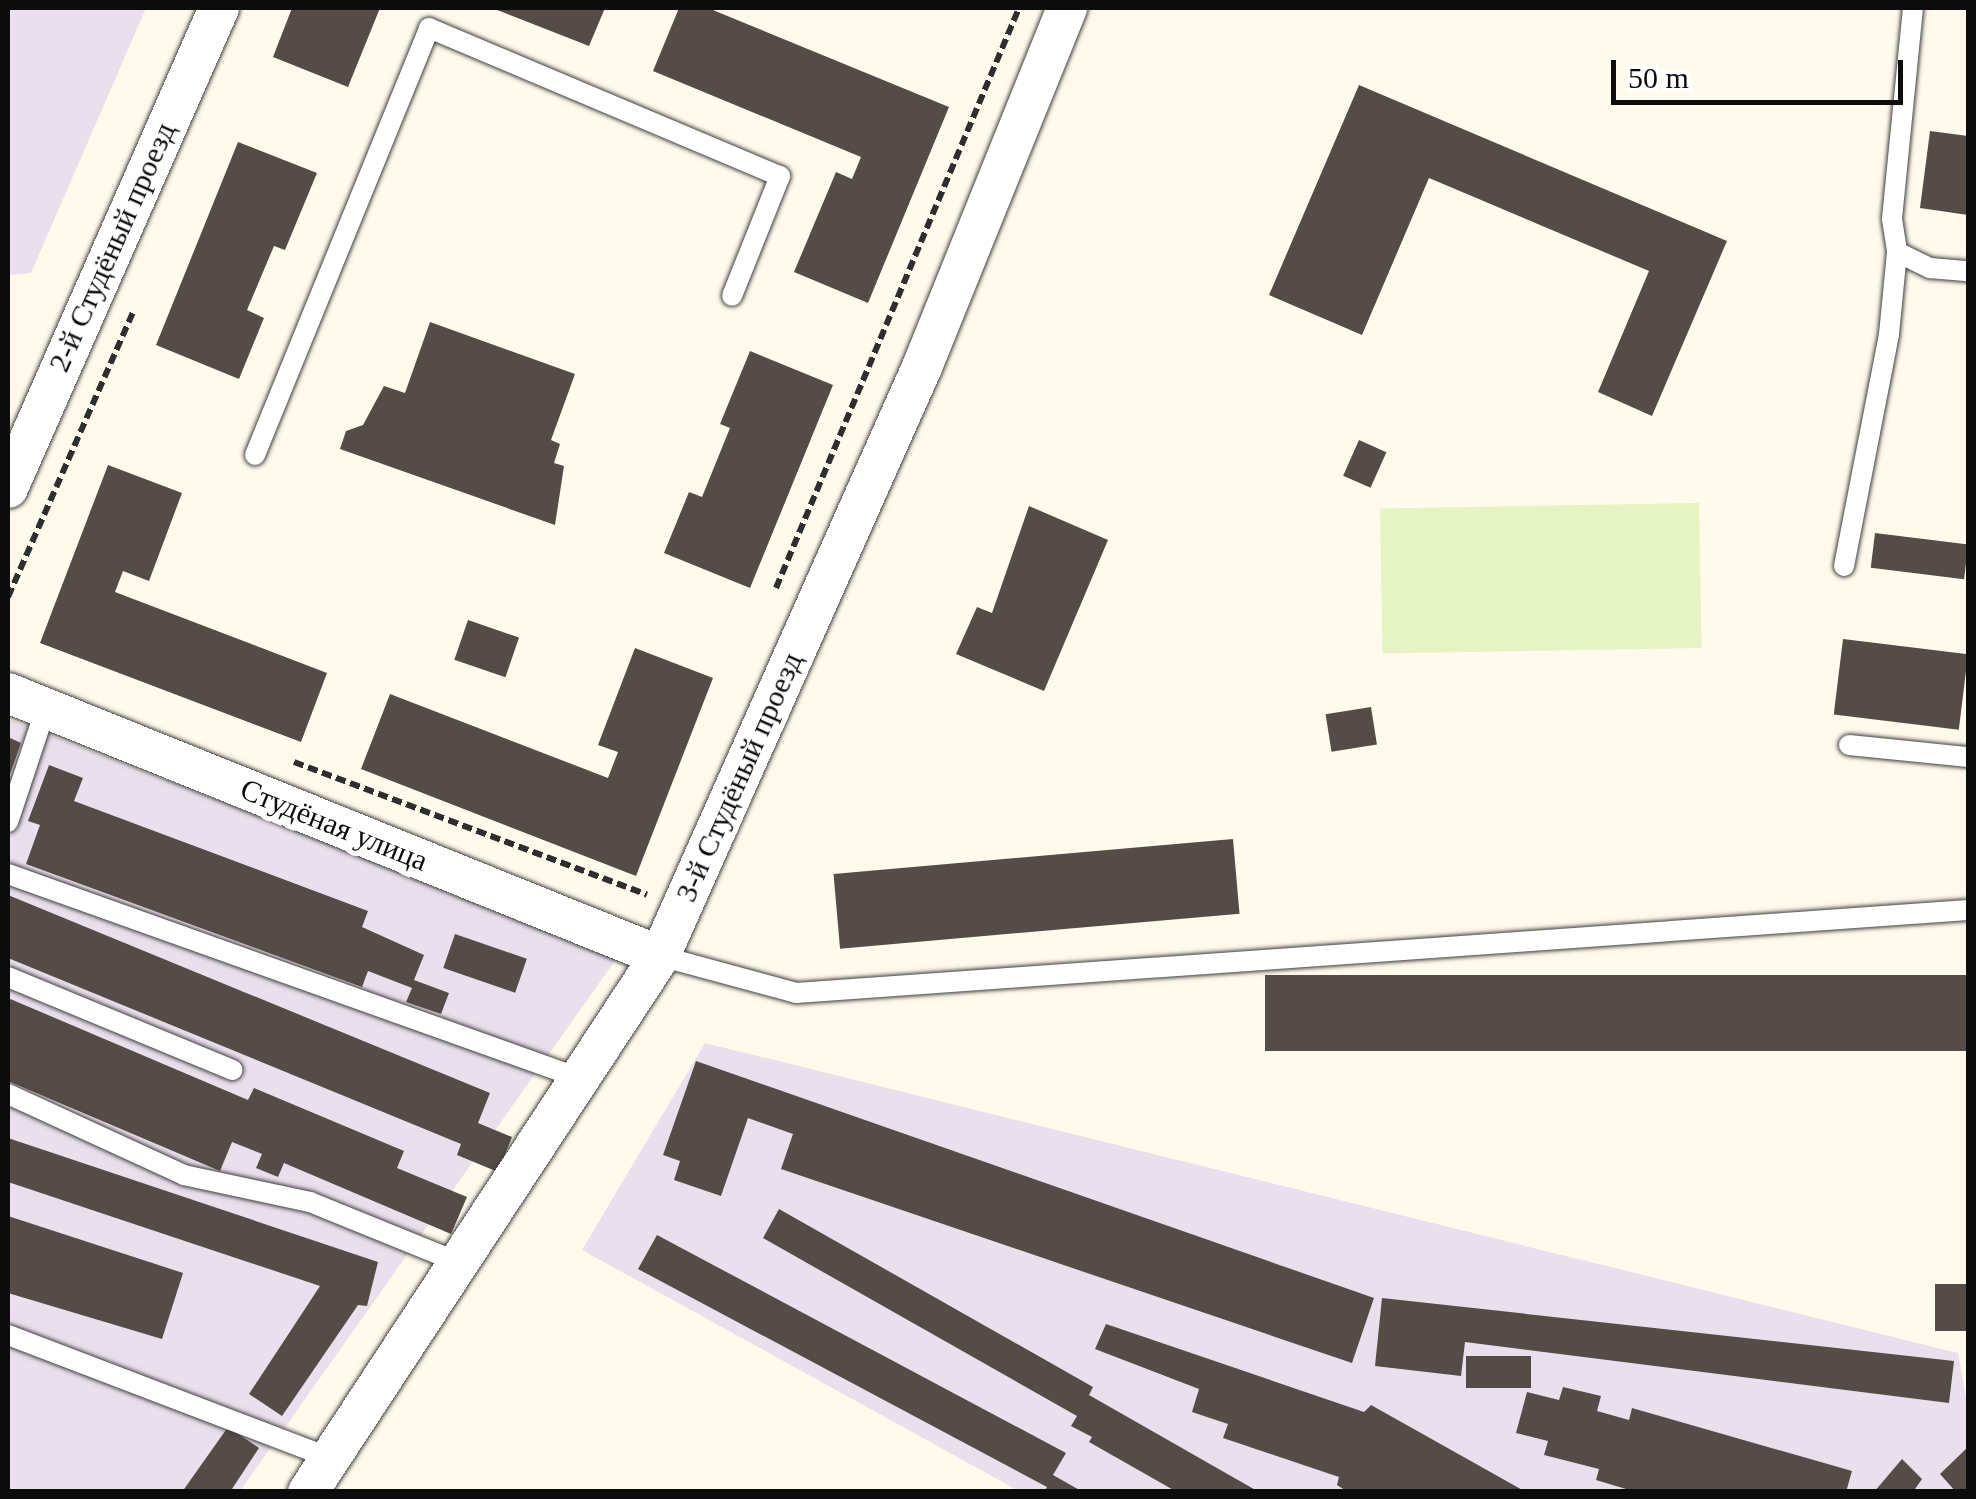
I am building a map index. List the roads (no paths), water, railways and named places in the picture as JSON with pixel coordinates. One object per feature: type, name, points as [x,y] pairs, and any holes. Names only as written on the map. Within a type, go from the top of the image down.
[{"type":"street","name":"2-й Студёный проезд","points":[[8,488],[219,8]]},
{"type":"street","name":"3-й Студёный проезд","points":[[319,1475],[660,956],[922,367],[1067,8]]},
{"type":"street","name":"Студёная улица","points":[[8,693],[660,956]]},
{"type":"lane","points":[[1844,566],[1889,334],[1897,252],[1892,219],[1913,8]]},
{"type":"lane","points":[[255,455],[429,28],[780,176],[732,296]]},
{"type":"lane","points":[[1897,252],[1930,268],[1968,271]]},
{"type":"lane","points":[[8,822],[46,708]]},
{"type":"lane","points":[[1849,745],[1968,757]]},
{"type":"lane","points":[[8,874],[579,1078]]},
{"type":"lane","points":[[660,956],[796,992],[1968,910]]},
{"type":"lane","points":[[8,977],[233,1070]]},
{"type":"lane","points":[[8,1094],[184,1175],[310,1202],[458,1262]]},
{"type":"lane","points":[[8,1335],[319,1475]]}]
